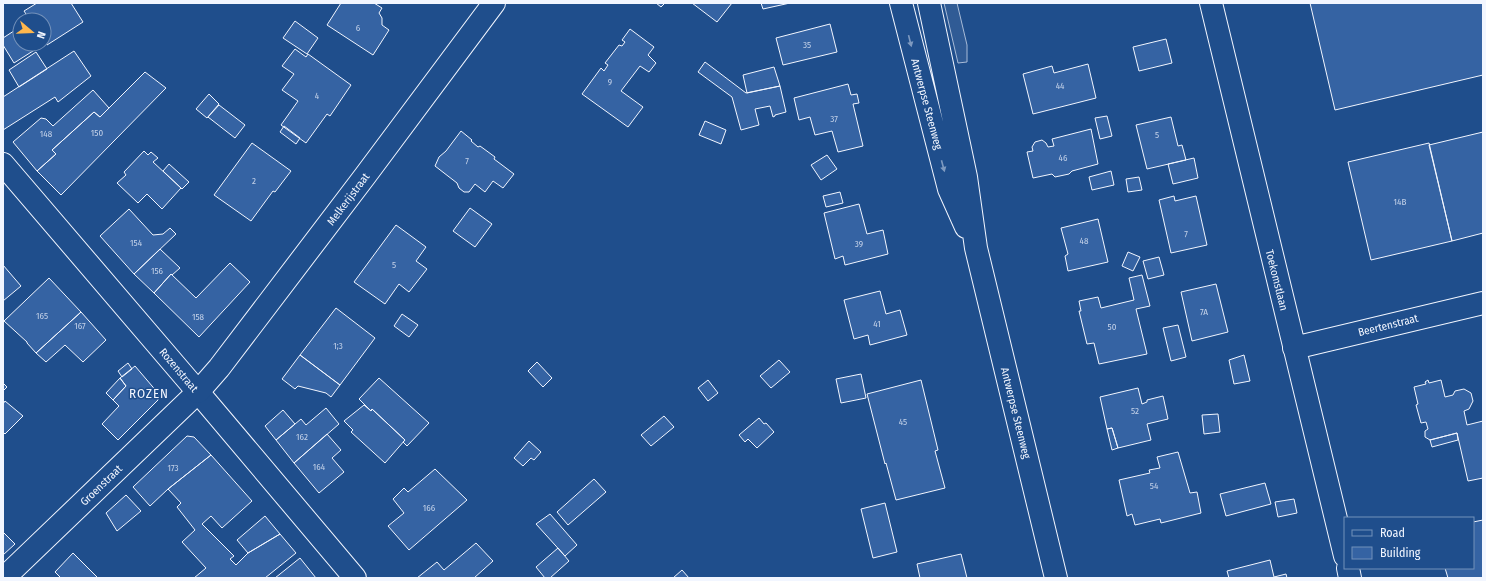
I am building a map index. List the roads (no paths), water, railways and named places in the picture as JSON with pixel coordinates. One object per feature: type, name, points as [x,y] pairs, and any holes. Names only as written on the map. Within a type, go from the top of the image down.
[{"type":"main road","name":"Melkerijstraat","points":[[198,392],[219,368],[494,3]]},
{"type":"main road","name":"Antwerpse Steenweg","points":[[901,3],[949,189],[976,248]]},
{"type":"main road","name":"Antwerpse Steenweg","points":[[929,3],[966,177],[976,248],[1056,578]]},
{"type":"main road","name":"Toekomstlaan","points":[[1211,3],[1344,552]]},
{"type":"main road","name":"Rozenstraat","points":[[3,164],[355,578]]},
{"type":"main road","name":"Beertenstraat","points":[[1294,348],[1483,302]]},
{"type":"main road","name":"Groenstraat","points":[[4,578],[198,392]]},
{"type":"district","name":"ROZEN","points":[[149,393]]}]
